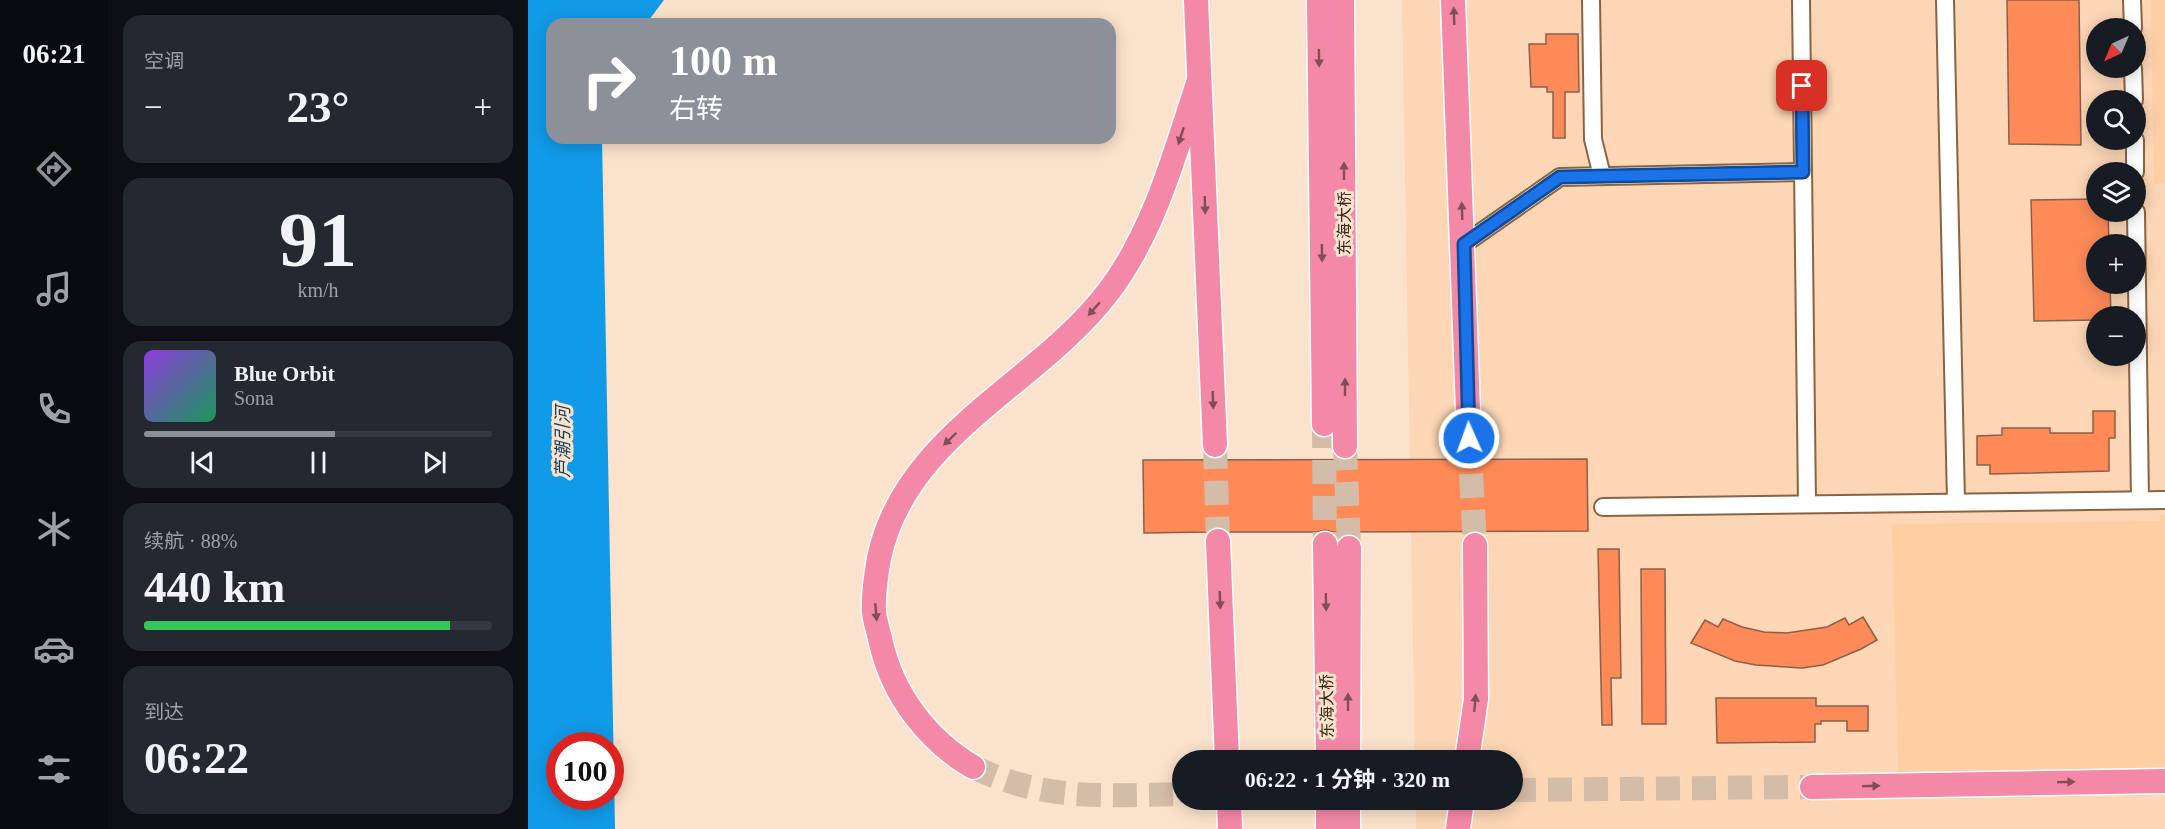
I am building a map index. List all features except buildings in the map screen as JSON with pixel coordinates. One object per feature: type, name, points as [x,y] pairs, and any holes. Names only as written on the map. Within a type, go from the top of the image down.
[{"type":"highway","points":[[1196,0],[1215,445]]},
{"type":"highway","name":"东海大桥","points":[[1318,0],[1324,424]]},
{"type":"highway","name":"东海大桥","points":[[1342,0],[1345,446]]},
{"type":"highway","points":[[1454,0],[1469,438]]},
{"type":"highway","points":[[973,767],[956,757],[937,741],[916,717],[896,686],[884,656],[874,613],[876,576],[882,544],[895,510],[925,465],[948,440],[1055,348],[1091,313],[1110,290],[1142,238],[1167,177],[1199,80]]},
{"type":"highway","points":[[1218,541],[1227,750]]},
{"type":"highway","points":[[1468,750],[1476,699],[1475,545]]},
{"type":"highway","name":"东海大桥","points":[[1328,750],[1337,546],[1347,750]]},
{"type":"highway","points":[[1812,787],[2165,781]]},
{"type":"highway","points":[[1229,810],[1230,829]]},
{"type":"highway","points":[[1328,810],[1328,829]]},
{"type":"highway","points":[[1348,810],[1348,829]]},
{"type":"highway","points":[[1458,829],[1461,810]]},
{"type":"street","points":[[1591,0],[1593,139],[1602,176]]},
{"type":"street","points":[[1801,0],[1807,504]]},
{"type":"street","points":[[1945,0],[1956,502]]},
{"type":"street","points":[[2132,0],[2133,18]]},
{"type":"street","points":[[1464,244],[1560,177],[1803,172]]},
{"type":"street","points":[[2136,222],[2140,500]]},
{"type":"street","points":[[1604,507],[2165,500]]},
{"type":"shaded area","points":[[1402,0],[2165,0],[2165,829],[1416,829],[1416,810],[1523,810],[1523,750],[1415,750]]},
{"type":"shaded area","points":[[2151,0],[2165,0],[2165,183],[2154,184]]},
{"type":"shaded area","points":[[2160,515],[2165,515],[2165,769],[1898,773],[1892,524],[2159,521]]},
{"type":"water","name":"芦潮引河","points":[[528,0],[664,0],[650,18],[546,18],[546,144],[602,144],[613,732],[546,732],[546,810],[615,810],[615,829],[528,829]]},
{"type":"tunnel","points":[[1324,424],[1325,544]]},
{"type":"tunnel","points":[[1469,438],[1475,545]]},
{"type":"tunnel","points":[[1215,445],[1218,541]]},
{"type":"tunnel","points":[[1345,446],[1349,548]]},
{"type":"tunnel","points":[[973,767],[1024,786],[1046,790],[1091,795],[1172,794]]},
{"type":"tunnel","points":[[1523,790],[1812,787]]},
{"type":"route","points":[[1469,438],[1464,244],[1560,177],[1803,172],[1802,86]]}]
